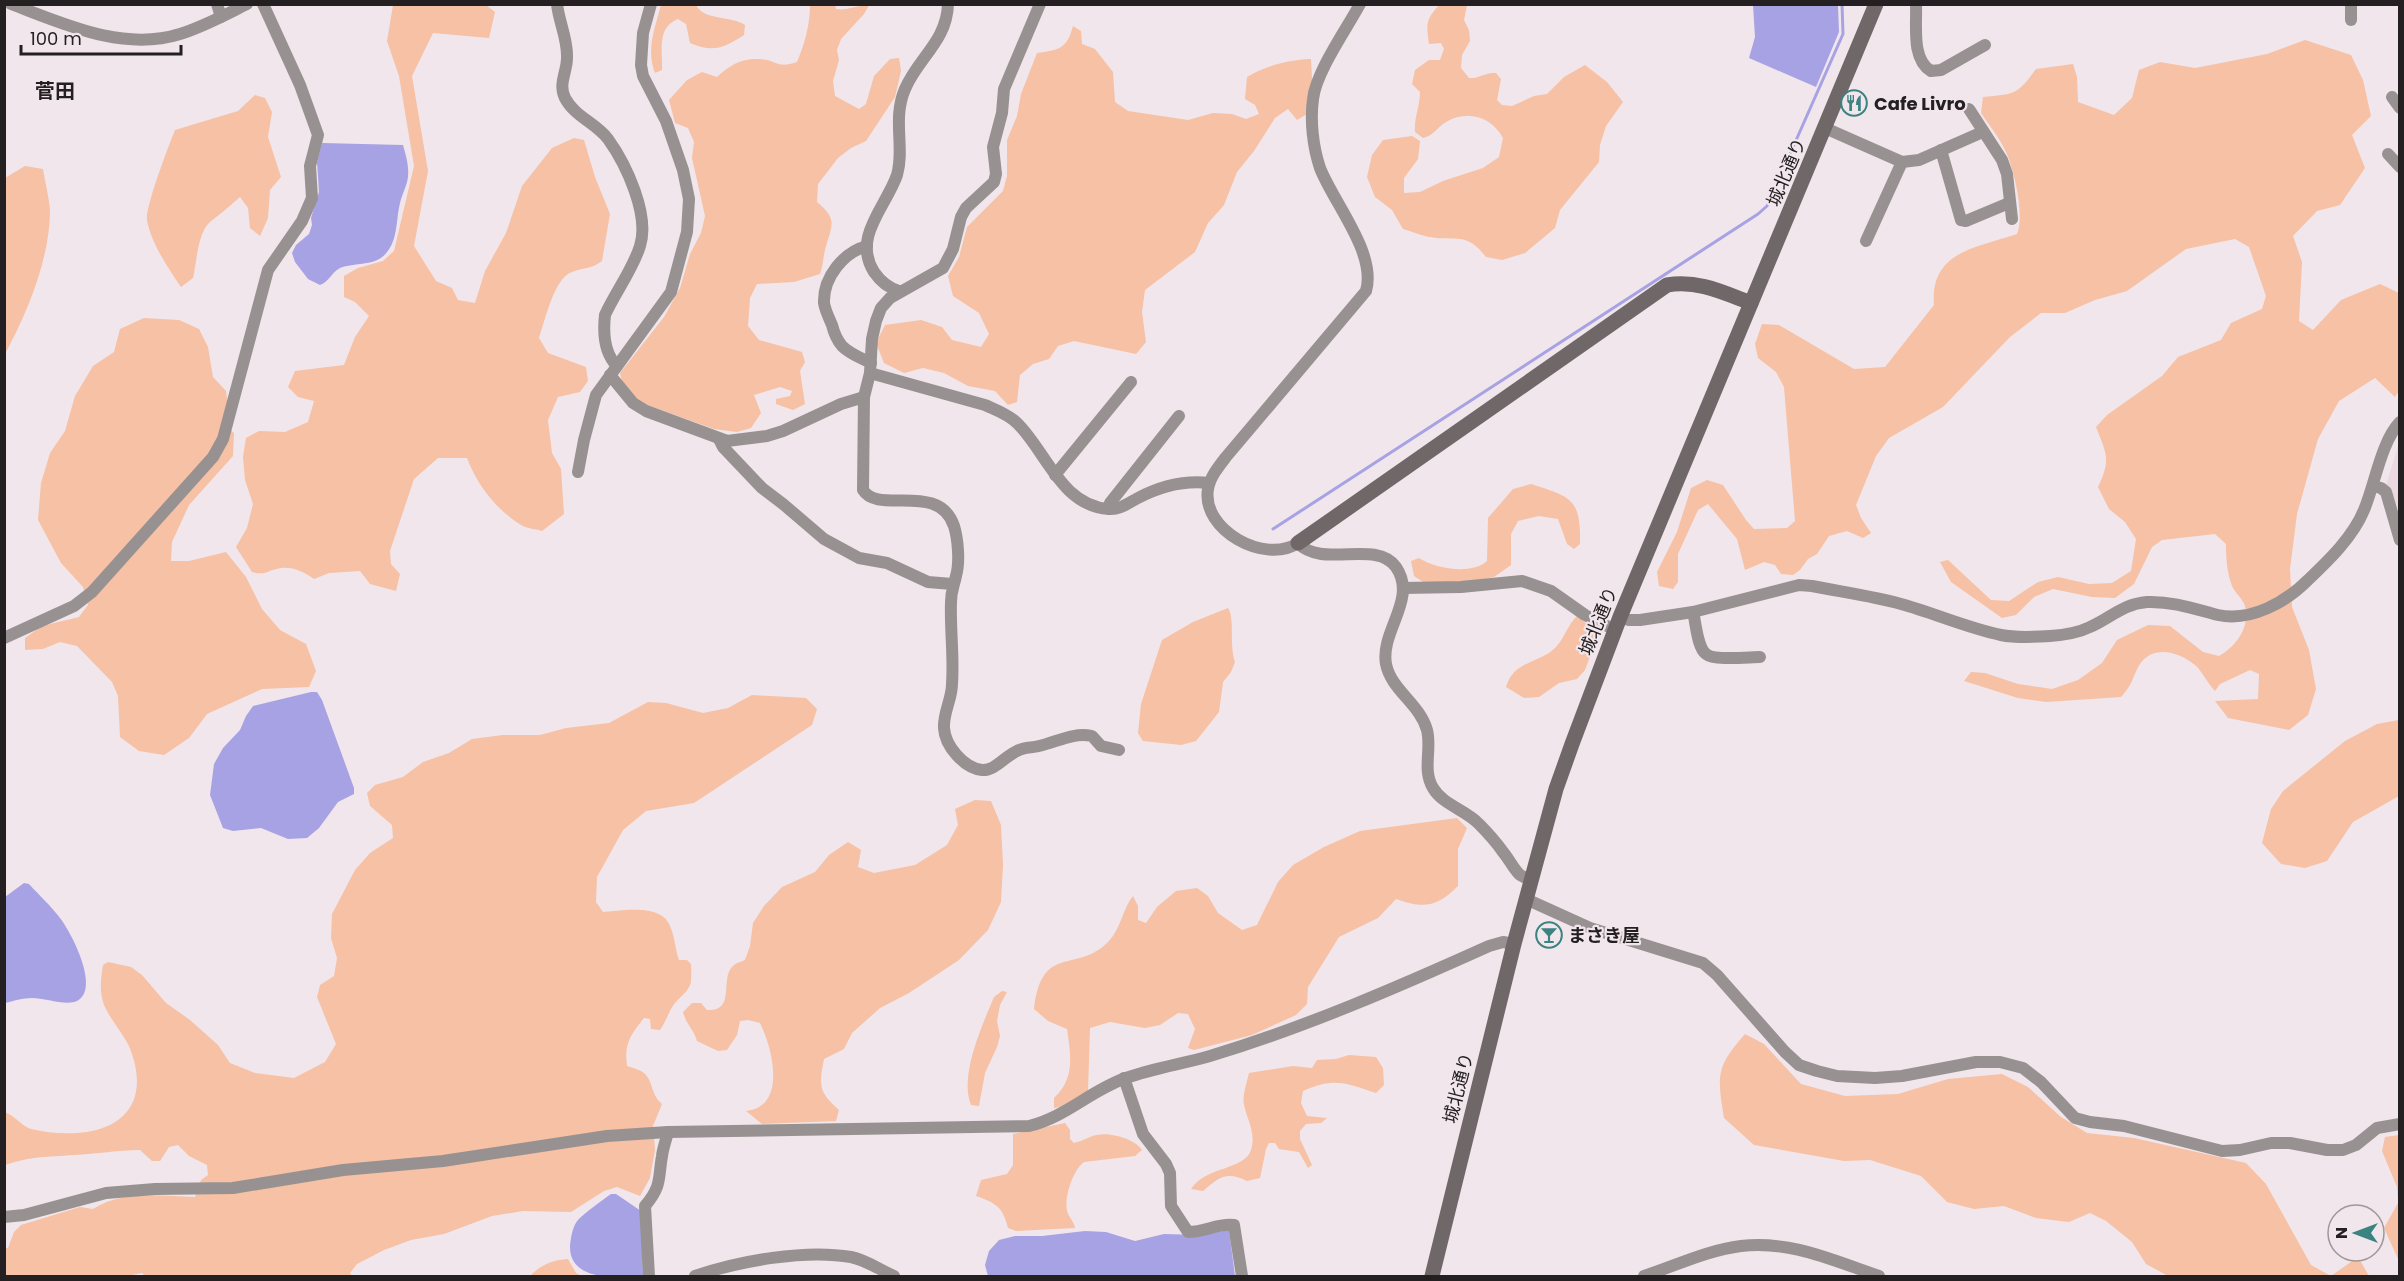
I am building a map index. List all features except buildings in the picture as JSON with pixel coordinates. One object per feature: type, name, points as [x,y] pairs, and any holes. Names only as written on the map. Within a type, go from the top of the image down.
[{"type":"street","points":[[11,4],[73,27],[108,37],[132,40],[156,40],[177,35],[219,11],[247,4]]},
{"type":"street","points":[[4,638],[74,606],[92,592],[213,456],[223,439],[268,270],[302,221],[310,204],[312,187],[310,166],[318,135],[300,85],[263,4]]},
{"type":"street","points":[[557,4],[567,44],[567,67],[562,89],[565,99],[572,109],[607,138],[625,171],[643,217],[640,247],[605,315],[606,343],[610,359],[614,371],[633,403],[646,411],[727,441],[767,436],[798,425],[841,404],[864,397]]},
{"type":"street","points":[[578,472],[596,395],[671,292],[687,232],[688,198],[683,170],[666,121],[643,76],[641,66],[643,33],[651,4]]},
{"type":"street","points":[[899,291],[890,289],[876,274],[868,256],[867,246],[872,224],[897,175],[900,102],[912,75],[938,40],[943,29],[948,4]]},
{"type":"street","points":[[1040,4],[1004,89],[1002,112],[994,136],[996,174],[994,182],[966,208],[961,217],[954,249],[943,268],[899,291],[881,308],[876,321],[871,368],[864,397],[863,490],[871,498],[924,501],[934,505],[948,516],[954,525],[957,576],[952,584],[952,685],[944,729],[947,740],[960,757],[974,768],[991,769],[1022,748],[1084,735],[1096,739],[1101,746],[1119,750]]},
{"type":"street","points":[[1360,4],[1316,87],[1313,118],[1314,145],[1320,168],[1349,223],[1365,263],[1368,282],[1366,291],[1259,416],[1226,457],[1209,483],[1208,500],[1212,513],[1221,525],[1236,538],[1248,546],[1275,551],[1289,549],[1666,285],[1685,282],[1699,284],[1751,303]]},
{"type":"street","name":"城北通り","points":[[1432,1276],[1514,944],[1556,789],[1618,623],[1876,4]]},
{"type":"street","points":[[1916,4],[1917,45],[1921,61],[1931,72],[1941,70],[1985,45]]},
{"type":"street","points":[[2351,4],[2351,20]]},
{"type":"street","points":[[2392,97],[2400,108]]},
{"type":"street","points":[[1969,110],[2002,160],[2007,174],[2012,219]]},
{"type":"street","points":[[1825,128],[1902,162],[1919,160],[1978,135],[1982,131]]},
{"type":"street","points":[[1941,150],[1961,220],[1966,221],[2009,203]]},
{"type":"street","points":[[2388,154],[2400,167]]},
{"type":"street","points":[[1866,241],[1902,162]]},
{"type":"street","points":[[867,246],[846,256],[838,264],[830,280],[824,304],[837,339],[844,348],[871,368],[1003,412],[1017,423],[1032,440],[1055,475],[1082,501],[1095,507],[1118,509],[1139,497],[1176,483],[1209,483]]},
{"type":"street","points":[[1055,475],[1131,382]]},
{"type":"street","points":[[1109,509],[1110,503],[1179,416]]},
{"type":"street","points":[[1403,588],[1461,588],[1522,581],[1551,591],[1585,615],[1618,623],[1693,612],[1799,585],[1901,604],[2002,635],[2041,636],[2071,633],[2091,627],[2112,613],[2149,602],[2181,604],[2221,615],[2245,615],[2270,607],[2286,598],[2308,581],[2350,536],[2364,512],[2387,444],[2400,422]]},
{"type":"street","points":[[719,439],[723,447],[762,488],[824,539],[859,558],[887,563],[928,582],[952,584]]},
{"type":"street","points":[[2373,486],[2386,492],[2400,540]]},
{"type":"street","points":[[1298,543],[1305,550],[1319,554],[1381,557],[1396,567],[1403,588],[1401,605],[1388,645],[1386,664],[1396,684],[1417,709],[1427,729],[1427,768],[1431,783],[1444,800],[1471,816],[1519,874],[1531,880]]},
{"type":"street","points":[[1693,612],[1701,648],[1706,654],[1713,657],[1760,657]]},
{"type":"street","points":[[1526,898],[1590,928],[1703,963],[1717,975],[1785,1053],[1799,1065],[1836,1076],[1875,1078],[1902,1076],[1976,1062],[2000,1062],[2023,1068],[2041,1082],[2075,1118],[2124,1126],[2222,1150],[2240,1150],[2271,1143],[2290,1143],[2327,1150],[2343,1150],[2356,1145],[2378,1128],[2400,1124]]},
{"type":"street","points":[[4,1217],[24,1215],[84,1197],[117,1191],[233,1188],[343,1170],[443,1161],[573,1140],[668,1132],[1029,1126],[1062,1114],[1124,1078],[1208,1056],[1265,1037],[1341,1010],[1489,946],[1503,942],[1514,944]]},
{"type":"street","points":[[1124,1078],[1143,1134],[1166,1164],[1170,1173],[1171,1206],[1188,1232],[1203,1232],[1215,1226],[1234,1224],[1242,1276]]},
{"type":"street","points":[[649,1276],[645,1206],[655,1194],[661,1179],[662,1157],[668,1132]]},
{"type":"street","points":[[1644,1276],[1705,1255],[1739,1246],[1761,1245],[1803,1250],[1880,1276]]},
{"type":"street","points":[[695,1276],[750,1262],[812,1256],[853,1258],[894,1276]]},
{"type":"shaded area","points":[[393,5],[486,5],[495,12],[489,38],[433,33],[412,76],[428,171],[414,246],[436,281],[452,288],[458,300],[475,303],[485,271],[506,233],[522,186],[552,148],[574,138],[584,140],[595,177],[610,214],[602,261],[572,272],[560,282],[539,338],[548,353],[586,367],[588,381],[580,392],[558,397],[548,420],[552,453],[561,469],[564,514],[542,531],[523,526],[489,497],[476,478],[467,458],[438,458],[414,479],[390,551],[391,564],[400,574],[396,591],[370,584],[360,571],[329,573],[314,579],[290,568],[264,573],[252,572],[236,547],[247,528],[253,504],[245,480],[243,457],[246,438],[259,431],[285,432],[308,422],[314,401],[298,397],[288,387],[295,371],[344,365],[355,337],[369,316],[355,302],[344,297],[344,276],[358,268],[383,261],[394,251],[414,166],[399,76],[387,41]]},
{"type":"shaded area","points":[[661,5],[696,5],[711,16],[745,25],[744,35],[718,48],[705,48],[690,43],[686,24],[678,19],[666,28],[662,40],[662,70],[655,73],[651,47]]},
{"type":"shaded area","points":[[810,5],[835,5],[836,9],[840,9],[869,5],[864,14],[841,39],[837,50],[839,60],[833,81],[835,96],[859,109],[866,104],[874,76],[890,59],[899,58],[901,71],[895,97],[866,141],[851,148],[838,158],[818,184],[817,202],[831,219],[831,229],[820,274],[794,282],[757,284],[750,298],[748,326],[759,340],[802,352],[805,362],[800,371],[805,404],[793,410],[776,404],[776,399],[790,396],[792,391],[780,387],[754,395],[761,413],[751,428],[737,432],[714,429],[636,401],[622,382],[620,373],[664,317],[680,288],[705,216],[692,158],[694,142],[688,128],[675,123],[669,100],[687,80],[702,72],[717,77],[736,63],[753,59],[781,64],[797,62],[807,34]]},
{"type":"shaded area","points":[[1439,5],[1467,5],[1464,20],[1469,30],[1470,41],[1462,55],[1461,68],[1469,78],[1496,73],[1501,79],[1497,100],[1502,105],[1512,106],[1534,96],[1547,94],[1564,77],[1585,65],[1607,82],[1623,102],[1606,126],[1600,145],[1599,162],[1560,210],[1555,228],[1525,253],[1502,260],[1486,257],[1473,244],[1461,239],[1427,236],[1403,229],[1392,210],[1375,197],[1367,177],[1372,155],[1383,140],[1412,136],[1420,141],[1418,159],[1404,178],[1404,193],[1420,192],[1443,181],[1483,168],[1499,157],[1503,138],[1492,125],[1478,117],[1454,118],[1431,135],[1423,138],[1415,132],[1420,92],[1412,84],[1415,70],[1429,60],[1440,60],[1444,49],[1441,43],[1429,44],[1428,37],[1428,22]]},
{"type":"shaded area","points":[[1753,5],[1838,5],[1839,32],[1816,87],[1749,58],[1755,37]]},
{"type":"shaded area","points":[[1073,26],[1081,31],[1082,44],[1095,49],[1113,72],[1115,102],[1128,111],[1188,120],[1213,113],[1232,114],[1246,119],[1259,114],[1255,105],[1245,99],[1247,77],[1278,64],[1311,59],[1312,79],[1307,114],[1297,120],[1288,109],[1275,118],[1254,151],[1237,172],[1224,205],[1208,223],[1195,252],[1145,290],[1142,312],[1146,342],[1136,354],[1074,341],[1058,346],[1049,359],[1033,364],[1020,375],[1017,402],[1008,405],[995,391],[968,386],[944,373],[923,368],[904,373],[884,363],[876,343],[885,325],[921,320],[942,327],[952,340],[981,347],[989,334],[979,313],[953,296],[948,276],[959,257],[967,227],[1003,191],[1007,176],[1007,140],[1037,53],[1051,51],[1065,44]]},
{"type":"shaded area","points":[[2305,40],[2351,55],[2363,80],[2371,116],[2352,135],[2365,168],[2340,205],[2317,211],[2293,236],[2302,262],[2299,321],[2313,330],[2341,300],[2380,284],[2399,293],[2399,391],[2395,397],[2375,378],[2339,401],[2318,439],[2297,514],[2290,569],[2292,607],[2309,650],[2316,689],[2308,715],[2289,730],[2228,718],[2215,701],[2258,699],[2259,674],[2250,670],[2220,684],[2215,691],[2189,660],[2167,652],[2159,652],[2145,658],[2121,697],[2046,702],[2018,698],[1964,681],[1971,672],[1985,673],[2018,684],[2052,689],[2078,680],[2102,663],[2117,640],[2148,625],[2170,626],[2203,652],[2219,656],[2241,635],[2246,614],[2244,603],[2230,581],[2226,544],[2215,534],[2162,540],[2152,547],[2134,584],[2115,598],[2092,597],[2053,589],[2034,597],[2016,615],[2002,618],[1951,582],[1940,562],[1948,560],[1991,600],[2009,601],[2038,582],[2058,577],[2089,584],[2112,583],[2131,571],[2136,539],[2125,522],[2109,509],[2098,487],[2105,470],[2106,457],[2096,427],[2107,415],[2162,376],[2178,357],[2221,340],[2231,323],[2262,309],[2266,296],[2249,247],[2235,239],[2186,249],[2127,291],[2095,300],[2065,313],[2041,313],[2010,337],[1943,407],[1889,438],[1876,456],[1856,505],[1871,533],[1863,538],[1847,531],[1829,536],[1817,554],[1808,559],[1793,575],[1781,574],[1775,565],[1764,562],[1745,570],[1737,539],[1708,504],[1698,510],[1678,554],[1678,582],[1673,589],[1659,586],[1657,572],[1677,532],[1691,488],[1707,480],[1723,485],[1754,529],[1787,528],[1795,521],[1784,387],[1776,372],[1758,358],[1755,344],[1762,324],[1779,325],[1854,369],[1885,367],[1934,305],[1935,287],[1940,273],[1948,262],[1972,248],[2017,234],[2020,215],[2015,179],[2003,145],[1981,113],[1983,97],[2014,92],[2036,69],[2073,64],[2077,77],[2078,102],[2114,115],[2132,98],[2139,70],[2160,62],[2195,68],[2267,54]]},
{"type":"shaded area","points":[[255,95],[265,98],[272,112],[268,137],[281,177],[270,190],[268,218],[260,236],[250,228],[248,208],[240,197],[206,227],[200,241],[193,278],[181,287],[156,246],[147,220],[153,190],[175,130],[238,111]]},
{"type":"shaded area","points":[[322,143],[403,145],[408,173],[391,247],[377,260],[340,268],[320,285],[308,279],[295,262],[292,253],[296,245],[309,234],[312,225],[311,218],[319,192],[317,162]]},
{"type":"shaded area","points":[[25,166],[43,169],[50,210],[49,229],[36,285],[5,354],[5,178]]},
{"type":"shaded area","points":[[144,318],[179,320],[199,329],[208,347],[213,377],[226,391],[228,406],[222,424],[234,433],[233,456],[189,505],[172,542],[171,561],[189,561],[226,552],[246,577],[262,609],[280,630],[306,644],[316,671],[309,687],[262,689],[207,714],[189,738],[164,755],[139,751],[120,737],[118,696],[112,682],[77,646],[60,642],[43,649],[25,650],[25,638],[42,626],[79,617],[88,605],[83,587],[61,563],[38,520],[41,483],[50,453],[65,431],[75,396],[93,366],[114,352],[120,329]]},
{"type":"shaded area","points":[[2399,443],[2399,528],[2386,485]]},
{"type":"shaded area","points":[[1531,484],[1556,492],[1571,502],[1575,508],[1580,529],[1580,544],[1574,549],[1567,544],[1558,519],[1539,516],[1518,521],[1511,534],[1511,565],[1494,577],[1465,583],[1423,582],[1414,576],[1411,561],[1419,558],[1434,565],[1453,569],[1472,568],[1487,561],[1488,518],[1513,489]]},
{"type":"shaded area","points":[[1228,608],[1235,662],[1223,682],[1219,712],[1196,741],[1181,745],[1143,741],[1138,733],[1141,704],[1162,640],[1193,622]]},
{"type":"shaded area","points":[[1577,616],[1593,629],[1596,640],[1585,670],[1577,679],[1559,683],[1539,697],[1524,698],[1506,687],[1509,679],[1518,669],[1554,649]]},
{"type":"shaded area","points":[[317,692],[322,700],[354,788],[354,794],[338,802],[319,828],[307,838],[288,839],[261,828],[233,831],[223,828],[210,795],[214,764],[223,748],[240,730],[253,706]]},
{"type":"shaded area","points":[[752,695],[806,698],[817,709],[812,725],[694,803],[646,811],[623,830],[597,877],[596,902],[603,912],[640,910],[658,914],[670,926],[679,960],[687,960],[691,964],[689,986],[673,1006],[660,1030],[651,1029],[650,1019],[644,1018],[627,1045],[627,1066],[645,1074],[662,1104],[653,1126],[655,1150],[650,1178],[640,1196],[617,1187],[604,1191],[571,1212],[523,1211],[492,1216],[444,1234],[411,1240],[384,1250],[357,1264],[350,1273],[352,1276],[145,1276],[142,1273],[127,1276],[5,1276],[5,1248],[8,1248],[14,1232],[21,1225],[80,1207],[93,1209],[117,1199],[129,1197],[155,1195],[195,1197],[201,1180],[208,1175],[207,1165],[189,1156],[178,1145],[169,1147],[160,1161],[152,1161],[140,1150],[132,1150],[39,1157],[5,1165],[4,1112],[31,1129],[62,1133],[93,1131],[112,1124],[122,1117],[134,1099],[137,1078],[132,1055],[102,1000],[103,965],[108,962],[131,967],[142,975],[166,1003],[190,1020],[218,1045],[230,1063],[255,1073],[294,1078],[325,1062],[336,1044],[317,997],[320,985],[334,976],[337,958],[331,938],[332,914],[355,870],[370,853],[393,838],[392,825],[370,806],[367,793],[375,785],[403,777],[423,762],[449,753],[472,739],[503,735],[540,735],[566,728],[609,723],[648,702],[666,703],[703,713],[728,708]]},
{"type":"shaded area","points":[[2399,720],[2399,796],[2353,822],[2327,861],[2305,868],[2281,864],[2262,843],[2271,809],[2283,791],[2345,741],[2377,724]]},
{"type":"shaded area","points":[[975,800],[991,801],[1001,825],[1003,865],[1001,902],[988,930],[959,960],[909,993],[880,1008],[852,1033],[844,1049],[824,1059],[821,1075],[822,1088],[827,1098],[839,1110],[836,1121],[762,1124],[746,1111],[759,1107],[767,1099],[772,1088],[772,1061],[760,1023],[740,1021],[737,1035],[727,1050],[718,1051],[697,1041],[683,1012],[692,1003],[701,1003],[707,1010],[721,1006],[726,994],[729,972],[735,964],[745,960],[750,946],[753,923],[764,906],[782,887],[815,872],[829,855],[848,842],[861,850],[858,867],[874,873],[915,865],[947,845],[958,825],[955,809]]},
{"type":"shaded area","points":[[1457,818],[1467,828],[1458,849],[1458,886],[1437,902],[1430,904],[1415,904],[1396,899],[1378,918],[1339,937],[1308,987],[1307,1004],[1296,1015],[1252,1035],[1194,1050],[1188,1048],[1195,1029],[1188,1014],[1178,1013],[1160,1025],[1145,1028],[1110,1022],[1090,1028],[1088,1091],[1054,1108],[1054,1098],[1065,1083],[1070,1066],[1067,1029],[1048,1021],[1034,1009],[1038,988],[1044,975],[1053,967],[1097,951],[1109,941],[1133,896],[1138,906],[1138,920],[1146,923],[1157,907],[1176,891],[1197,888],[1208,896],[1218,913],[1242,930],[1257,925],[1278,882],[1293,865],[1324,847],[1360,831]]},
{"type":"shaded area","points":[[24,883],[29,884],[56,914],[77,947],[82,960],[86,985],[84,995],[77,1001],[67,1003],[32,998],[5,1003],[5,897]]},
{"type":"shaded area","points":[[1002,991],[1007,992],[1000,1005],[997,1021],[1000,1036],[985,1073],[979,1106],[971,1105],[968,1080],[974,1051],[994,997]]},
{"type":"shaded area","points":[[1745,1034],[1764,1044],[1801,1084],[1845,1096],[1898,1094],[1948,1079],[2002,1074],[2028,1087],[2061,1117],[2087,1133],[2134,1138],[2246,1163],[2266,1184],[2311,1265],[2331,1276],[2168,1276],[2146,1264],[2132,1242],[2106,1221],[2090,1213],[2069,1222],[2036,1218],[2004,1206],[1974,1209],[1947,1202],[1921,1176],[1870,1160],[1844,1161],[1754,1145],[1724,1118],[1720,1091],[1724,1064],[1735,1045]]},
{"type":"shaded area","points":[[1349,1055],[1376,1057],[1383,1068],[1384,1085],[1376,1093],[1340,1083],[1323,1084],[1303,1091],[1301,1103],[1307,1116],[1327,1118],[1321,1123],[1306,1124],[1300,1131],[1300,1139],[1312,1165],[1308,1168],[1299,1152],[1279,1149],[1275,1143],[1269,1143],[1260,1178],[1247,1181],[1229,1176],[1219,1179],[1203,1191],[1191,1189],[1206,1176],[1241,1161],[1251,1150],[1252,1133],[1244,1105],[1244,1093],[1249,1073],[1293,1066],[1312,1068],[1317,1060],[1336,1059]]},
{"type":"shaded area","points":[[1065,1123],[1070,1130],[1070,1139],[1074,1143],[1102,1134],[1122,1137],[1142,1150],[1135,1156],[1084,1162],[1080,1166],[1073,1177],[1066,1205],[1075,1228],[1016,1231],[1008,1228],[1004,1215],[998,1207],[976,1196],[981,1180],[1007,1174],[1013,1165],[1013,1134]]},
{"type":"shaded area","points":[[2400,1135],[2399,1261],[2386,1232],[2386,1224],[2398,1203],[2397,1187],[2382,1151],[2385,1137]]},
{"type":"shaded area","points":[[611,1194],[616,1194],[641,1211],[643,1275],[608,1277],[596,1275],[577,1266],[572,1257],[570,1246],[576,1223]]},
{"type":"shaded area","points":[[1229,1230],[1235,1276],[988,1276],[985,1265],[989,1251],[999,1240],[1015,1236],[1042,1236],[1085,1231],[1106,1232],[1135,1241],[1164,1234],[1199,1235]]},
{"type":"shaded area","points":[[568,1259],[576,1273],[582,1276],[530,1276],[547,1264]]},
{"type":"shaded area","points":[[2349,1263],[2361,1263],[2369,1276],[2331,1276]]},
{"type":"waterway","points":[[1273,529],[1767,206],[1843,34],[1842,4]]},
{"type":"place","name":"Cafe Livro","points":[[1854,103]]},
{"type":"place","name":"まさき屋","points":[[1549,935]]},
{"type":"district","name":"菅田","points":[[55,91]]}]
